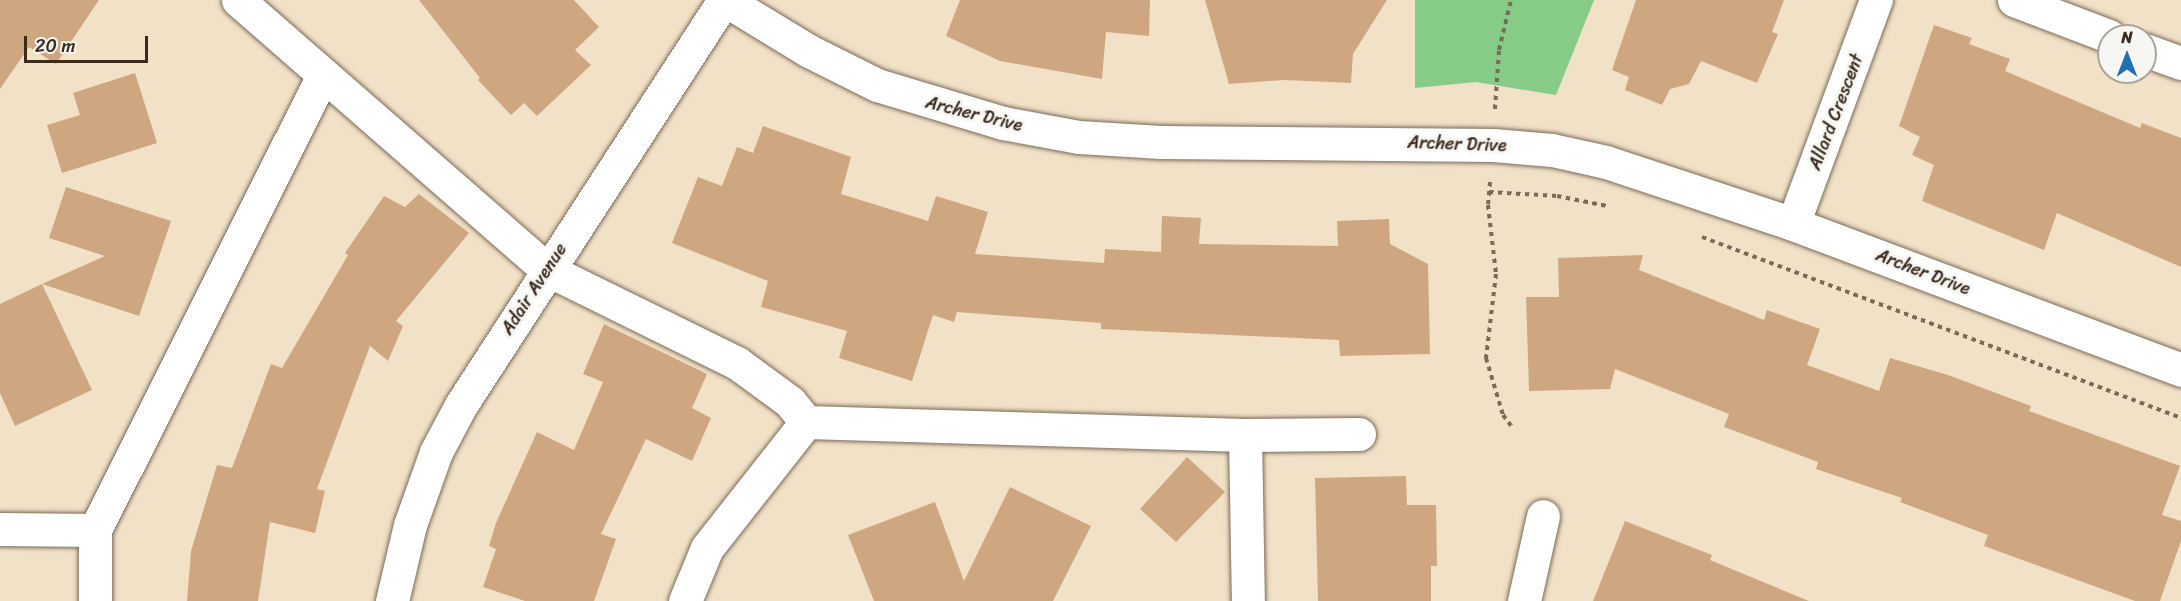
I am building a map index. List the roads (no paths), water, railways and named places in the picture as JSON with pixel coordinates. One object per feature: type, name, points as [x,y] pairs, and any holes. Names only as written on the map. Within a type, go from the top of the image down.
[{"type":"street","points":[[238,0],[546,269],[737,363],[790,402],[806,422],[1245,435],[1359,434]]},
{"type":"street","name":"Archer Drive","points":[[724,0],[809,51],[877,85],[1003,123],[1079,136],[1161,142],[1421,142],[1552,150],[1606,162],[1794,224],[2181,370]]},
{"type":"street","name":"Adair Avenue","points":[[392,601],[410,525],[436,452],[488,358],[724,0]]},
{"type":"street","name":"Allard Crescent","points":[[1794,224],[1876,0]]},
{"type":"street","points":[[2013,0],[2097,32]]},
{"type":"street","points":[[2157,54],[2181,63]]},
{"type":"street","points":[[95,601],[95,530],[323,75]]},
{"type":"street","points":[[685,601],[707,548],[806,422]]},
{"type":"street","points":[[1245,435],[1248,601]]},
{"type":"street","points":[[1524,601],[1543,516]]},
{"type":"street","points":[[0,529],[95,530]]}]
